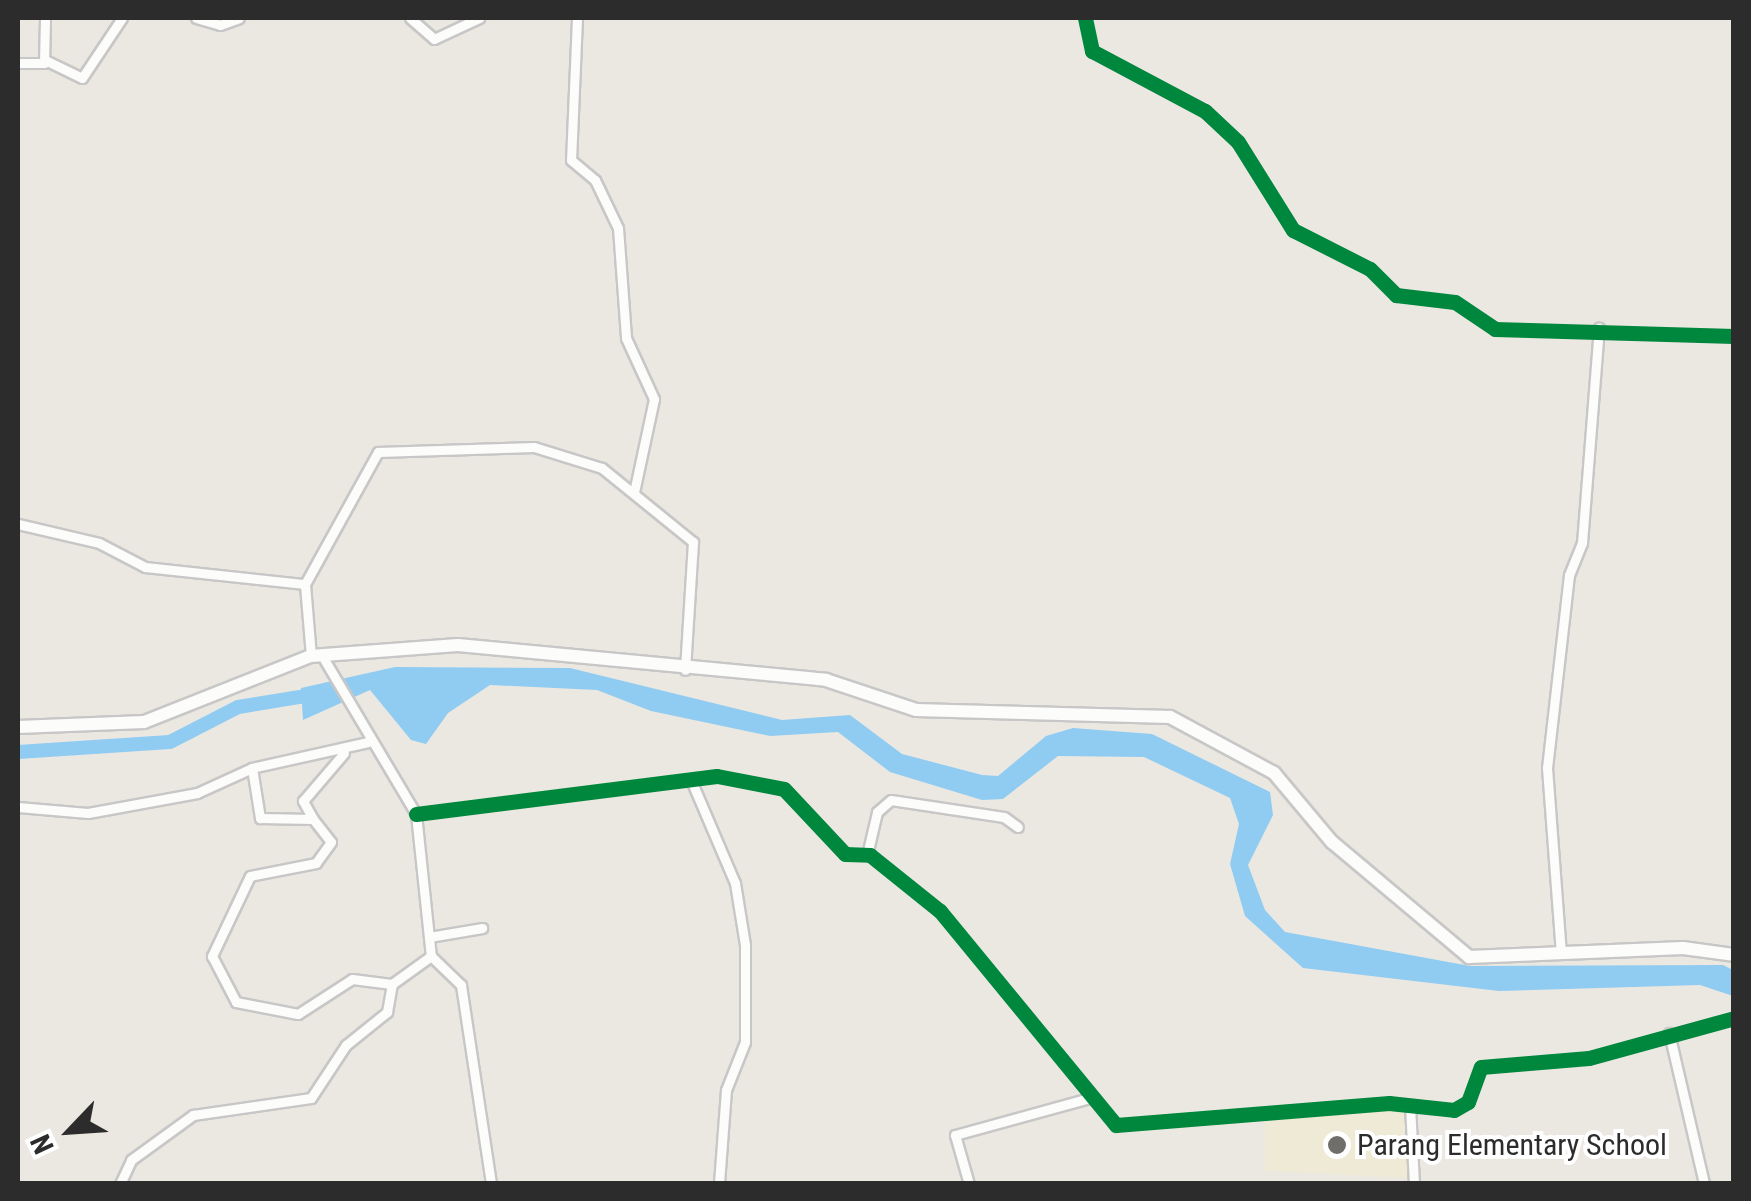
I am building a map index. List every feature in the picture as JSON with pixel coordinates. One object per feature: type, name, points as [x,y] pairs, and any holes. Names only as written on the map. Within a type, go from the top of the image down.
[{"type":"main road","points":[[18,727],[163,718],[316,655],[458,645],[685,670],[826,680],[916,710],[1176,719],[1274,773],[1332,842],[1456,950],[1486,960],[1683,948],[1734,955]]},
{"type":"street","points":[[45,18],[46,60]]},
{"type":"street","points":[[18,63],[46,60],[82,78],[122,18]]},
{"type":"street","points":[[196,18],[220,25],[239,18]]},
{"type":"street","points":[[410,18],[434,39],[479,18]]},
{"type":"street","points":[[577,18],[572,160],[595,180],[618,228],[626,338],[654,398],[634,492]]},
{"type":"street","points":[[1085,18],[1092,51],[1214,118],[1284,221],[1336,259],[1374,272],[1396,295],[1456,302],[1490,328],[1599,328],[1734,336]]},
{"type":"street","points":[[1561,957],[1546,783],[1569,575],[1582,543],[1599,328]]},
{"type":"street","points":[[491,1184],[461,985],[431,956],[416,814],[316,655],[306,584],[382,449],[548,449],[602,468],[695,547],[684,595],[685,670]]},
{"type":"street","points":[[18,524],[99,543],[144,568],[306,584]]},
{"type":"street","points":[[18,807],[88,813],[197,793],[252,768],[344,753],[368,742]]},
{"type":"street","points":[[344,753],[303,801],[329,834],[323,858],[250,876],[212,942],[230,994],[298,1014],[352,979],[392,984],[431,956]]},
{"type":"street","points":[[252,768],[264,822],[314,819]]},
{"type":"street","points":[[416,814],[691,780],[784,789],[845,854],[866,855],[985,958],[1088,1098],[1112,1124],[1168,1127],[1410,1105],[1460,1109],[1481,1067],[1589,1058],[1734,1018]]},
{"type":"street","points":[[691,780],[735,883],[745,945],[745,1042],[725,1096],[719,1184]]},
{"type":"street","points":[[866,855],[877,812],[891,800],[1004,816],[1018,827]]},
{"type":"street","points":[[429,937],[482,928]]},
{"type":"street","points":[[120,1184],[131,1160],[193,1116],[311,1098],[346,1045],[388,1012],[392,984]]},
{"type":"street","points":[[1669,1033],[1704,1184]]},
{"type":"street","points":[[969,1184],[955,1134],[1088,1098]]},
{"type":"street","points":[[1410,1105],[1414,1184]]},
{"type":"shaded area","name":"Parang Elementary School","points":[[1407,1108],[1412,1178],[1265,1171],[1265,1120]]},
{"type":"water","points":[[395,667],[570,668],[782,720],[850,715],[902,754],[982,775],[998,776],[1046,736],[1073,728],[1152,734],[1270,792],[1273,815],[1248,865],[1265,910],[1285,932],[1470,966],[1723,965],[1733,970],[1733,996],[1700,985],[1499,991],[1303,968],[1245,916],[1230,864],[1239,824],[1230,798],[1144,757],[1058,756],[1003,799],[982,800],[890,772],[838,732],[770,736],[651,711],[597,690],[490,685],[448,713],[426,744],[411,740],[370,690],[303,720],[301,688]]},
{"type":"waterway","points":[[18,752],[170,742],[238,707],[317,694]]},
{"type":"cycle path","points":[[1085,18],[1092,51],[1205,111],[1238,142],[1293,230],[1370,269],[1396,295],[1455,302],[1495,329],[1734,336]]},
{"type":"cycle path","points":[[416,814],[717,776],[784,789],[845,854],[870,855],[940,911],[1116,1125],[1389,1103],[1454,1110],[1468,1102],[1481,1067],[1589,1058],[1734,1018]]},
{"type":"place","name":"Parang Elementary School","points":[[1337,1145]]}]
